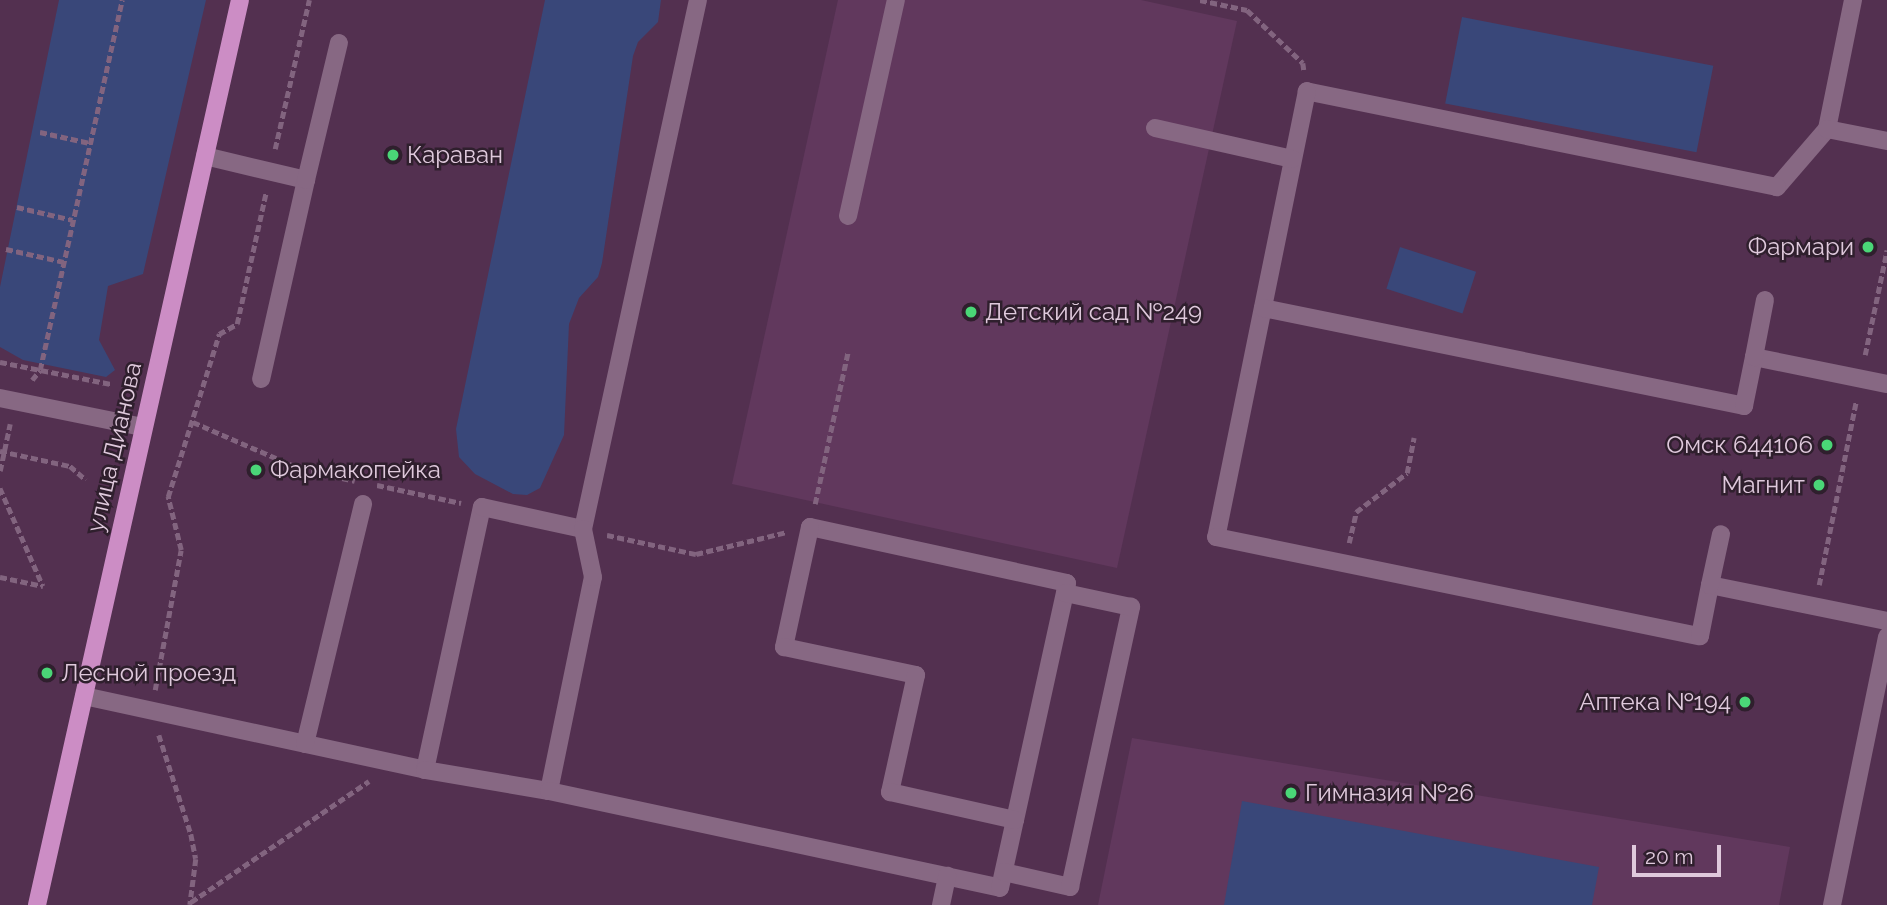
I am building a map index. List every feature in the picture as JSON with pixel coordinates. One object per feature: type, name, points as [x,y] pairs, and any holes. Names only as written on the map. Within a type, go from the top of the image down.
[{"type":"main road","name":"улица Дианова","points":[[37,905],[240,0]]},
{"type":"lane","points":[[550,791],[593,577],[583,529],[698,0]]},
{"type":"lane","points":[[849,216],[896,0]]},
{"type":"lane","points":[[1721,534],[1700,636],[1216,537],[1307,91],[1777,187],[1827,129],[1853,0]]},
{"type":"lane","points":[[261,379],[339,43]]},
{"type":"lane","points":[[1155,128],[1293,159]]},
{"type":"lane","points":[[1827,129],[1887,141]]},
{"type":"lane","points":[[205,156],[306,180]]},
{"type":"lane","points":[[1263,308],[1744,406],[1765,300]]},
{"type":"lane","points":[[1754,357],[1887,384]]},
{"type":"lane","points":[[8,400],[143,427]]},
{"type":"lane","points":[[305,744],[363,504]]},
{"type":"lane","points":[[425,770],[482,507],[583,529]]},
{"type":"lane","points":[[84,696],[394,764],[550,791],[1000,888],[1004,872],[1067,583],[810,527],[784,647],[916,675],[890,792],[1015,820]]},
{"type":"lane","points":[[1710,585],[1887,621]]},
{"type":"lane","points":[[1004,872],[1070,887],[1131,607],[1065,593]]},
{"type":"lane","points":[[1832,905],[1886,648]]},
{"type":"lane","points":[[941,905],[947,876]]},
{"type":"path","points":[[0,471],[8,400],[40,370],[122,0]]},
{"type":"path","points":[[189,904],[196,859],[191,834],[151,710],[181,550],[168,497],[219,334],[237,324],[309,0]]},
{"type":"path","points":[[1200,0],[1247,10],[1303,63],[1307,91]]},
{"type":"path","points":[[40,132],[90,143]]},
{"type":"path","points":[[17,207],[73,220]]},
{"type":"path","points":[[6,249],[64,262]]},
{"type":"path","points":[[1814,606],[1887,250]]},
{"type":"path","points":[[583,529],[696,554],[810,527],[848,351]]},
{"type":"path","points":[[0,362],[111,384]]},
{"type":"path","points":[[193,422],[300,469],[482,507]]},
{"type":"path","points":[[1345,564],[1356,512],[1407,473],[1414,438]]},
{"type":"path","points":[[2,451],[69,466],[86,480]]},
{"type":"path","points":[[0,488],[43,586],[0,577]]},
{"type":"path","points":[[189,904],[394,764]]},
{"type":"shaded area","points":[[59,0],[206,0],[143,274],[108,286],[99,340],[115,370],[106,377],[23,360],[0,347],[0,287]]},
{"type":"shaded area","points":[[545,0],[661,0],[658,22],[638,42],[633,56],[602,263],[598,277],[579,298],[569,324],[564,435],[540,488],[527,495],[513,494],[475,474],[459,457],[456,429]]},
{"type":"shaded area","name":"Детский сад №249","points":[[838,0],[1141,0],[1237,21],[1117,568],[732,484]]},
{"type":"shaded area","points":[[1462,17],[1713,66],[1697,152],[1445,103]]},
{"type":"shaded area","points":[[1400,247],[1476,272],[1462,314],[1386,289]]},
{"type":"shaded area","name":"Гимназия №26","points":[[1132,738],[1790,847],[1779,905],[1098,905]]},
{"type":"shaded area","points":[[1242,801],[1599,867],[1592,905],[1224,905]]},
{"type":"place","name":"Караван","points":[[393,155]]},
{"type":"place","name":"Фармари","points":[[1868,247]]},
{"type":"place","name":"Детский сад №249","points":[[971,312]]},
{"type":"place","name":"Омск 644106","points":[[1827,445]]},
{"type":"place","name":"Фармакопейка","points":[[256,470]]},
{"type":"place","name":"Магнит","points":[[1819,485]]},
{"type":"place","name":"Лесной проезд","points":[[47,673]]},
{"type":"place","name":"Аптека №194","points":[[1745,702]]},
{"type":"place","name":"Гимназия №26","points":[[1291,793]]}]
